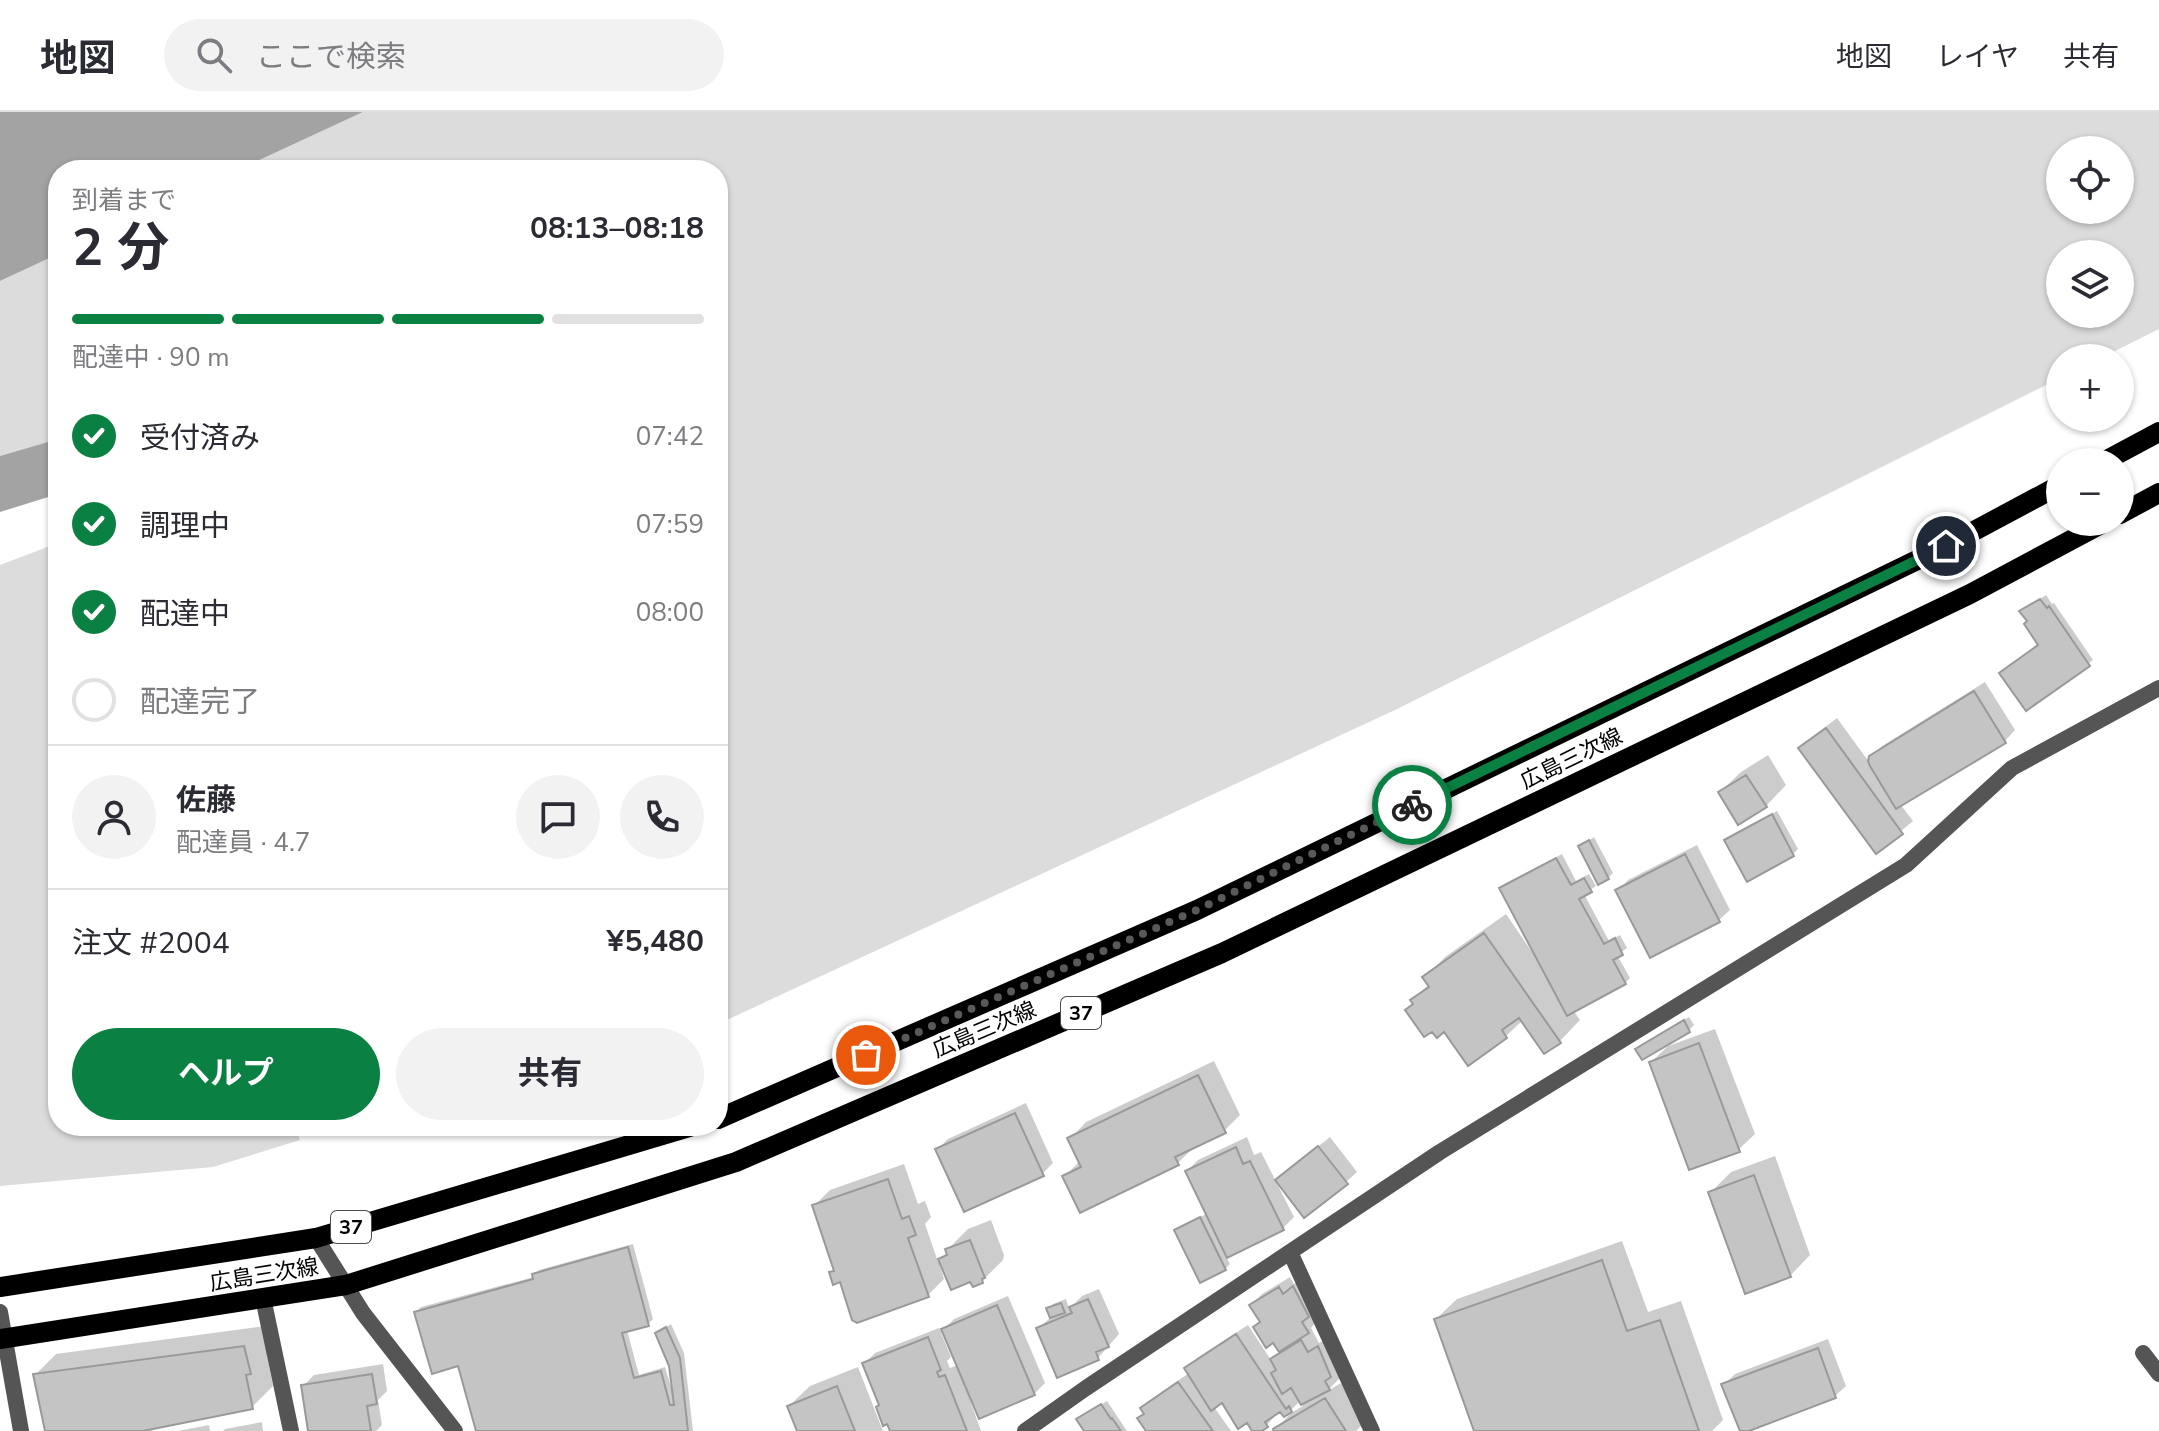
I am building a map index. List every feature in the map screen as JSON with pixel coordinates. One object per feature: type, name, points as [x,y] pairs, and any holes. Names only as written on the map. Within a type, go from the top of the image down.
[{"type":"main road","points":[[2129,448],[2159,432]]},
{"type":"main road","name":"広島三次線","points":[[728,1115],[1197,910],[1932,553],[2046,492]]},
{"type":"main road","points":[[2134,506],[2159,493]]},
{"type":"main road","name":"広島三次線","points":[[2,1339],[346,1285],[736,1162],[1222,953],[1970,594],[2079,536]]},
{"type":"main road","name":"広島三次線","points":[[0,1287],[316,1238],[659,1136]]},
{"type":"street","points":[[1025,1431],[1440,1152],[1906,865],[2012,768],[2159,688]]},
{"type":"street","points":[[316,1238],[363,1313],[455,1431]]},
{"type":"street","points":[[1290,1252],[1372,1431]]},
{"type":"street","points":[[263,1298],[291,1431]]},
{"type":"street","points":[[0,1312],[2,1339],[21,1431]]},
{"type":"street","points":[[2143,1353],[2159,1374]]},
{"type":"shaded area","points":[[0,112],[363,112],[260,160],[48,160],[48,259],[0,281]]},
{"type":"shaded area","points":[[363,112],[2159,112],[2159,329],[2129,344],[2046,344],[2046,385],[1395,710],[728,1019],[728,160],[260,160]]},
{"type":"shaded area","points":[[48,259],[48,442],[0,456],[0,281]]},
{"type":"shaded area","points":[[48,442],[48,497],[0,512],[0,456]]},
{"type":"shaded area","points":[[48,547],[48,1136],[299,1136],[300,1140],[213,1167],[0,1186],[0,565]]},
{"type":"building","points":[[2040,599],[2047,608],[2049,606],[2090,666],[2026,711],[1999,673],[2038,645],[2019,611]]},
{"type":"building","points":[[1974,691],[2006,743],[1896,809],[1870,766],[1869,756]]},
{"type":"building","points":[[1826,728],[1903,834],[1876,854],[1798,748]]},
{"type":"building","points":[[1746,775],[1767,807],[1738,825],[1718,792]]},
{"type":"building","points":[[1772,814],[1794,856],[1747,882],[1724,840]]},
{"type":"building","points":[[1589,840],[1609,879],[1598,885],[1578,846]]},
{"type":"building","points":[[1685,854],[1720,922],[1650,958],[1615,890]]},
{"type":"building","points":[[1556,858],[1571,885],[1584,878],[1592,892],[1579,899],[1604,944],[1615,938],[1623,955],[1613,960],[1626,984],[1567,1016],[1499,888]]},
{"type":"building","points":[[1484,933],[1561,1043],[1544,1054],[1519,1018],[1502,1030],[1507,1038],[1468,1066],[1444,1032],[1437,1038],[1432,1032],[1424,1037],[1405,1010],[1413,1004],[1410,1000],[1429,987],[1422,977]]},
{"type":"building","points":[[1684,1020],[1690,1032],[1642,1060],[1635,1049]]},
{"type":"building","points":[[1699,1043],[1740,1152],[1689,1170],[1649,1062]]},
{"type":"building","points":[[1198,1075],[1226,1133],[1175,1157],[1179,1165],[1080,1213],[1062,1176],[1081,1167],[1067,1138]]},
{"type":"building","points":[[1015,1113],[1044,1176],[964,1212],[935,1149]]},
{"type":"building","points":[[1318,1146],[1348,1184],[1304,1218],[1275,1180]]},
{"type":"building","points":[[1236,1147],[1243,1164],[1250,1161],[1284,1230],[1227,1258],[1185,1171]]},
{"type":"building","points":[[1754,1175],[1791,1277],[1745,1294],[1708,1192]]},
{"type":"building","points":[[888,1179],[902,1219],[909,1216],[916,1235],[908,1238],[929,1297],[857,1323],[852,1320],[840,1282],[833,1285],[829,1272],[834,1271],[812,1205]]},
{"type":"building","points":[[1200,1217],[1226,1270],[1200,1283],[1174,1230]]},
{"type":"building","points":[[970,1240],[985,1278],[982,1279],[983,1283],[973,1287],[970,1282],[951,1290],[938,1259],[947,1255],[945,1249]]},
{"type":"building","points":[[628,1247],[649,1326],[622,1333],[634,1378],[661,1371],[670,1405],[674,1405],[669,1366],[655,1333],[666,1327],[680,1358],[688,1431],[476,1431],[458,1366],[432,1374],[414,1312],[533,1279],[532,1274]]},
{"type":"building","points":[[1602,1260],[1627,1331],[1660,1320],[1699,1431],[1474,1431],[1434,1319]]},
{"type":"building","points":[[1293,1286],[1309,1317],[1302,1322],[1309,1333],[1279,1352],[1273,1343],[1266,1348],[1253,1327],[1260,1322],[1249,1305],[1279,1287],[1283,1294]]},
{"type":"building","points":[[1088,1299],[1109,1347],[1096,1352],[1099,1360],[1057,1378],[1036,1328],[1072,1313],[1069,1307]]},
{"type":"building","points":[[1061,1303],[1065,1313],[1050,1318],[1046,1308]]},
{"type":"building","points":[[997,1305],[1035,1395],[979,1419],[941,1329]]},
{"type":"building","points":[[1236,1334],[1286,1409],[1289,1406],[1292,1412],[1284,1417],[1280,1412],[1265,1422],[1268,1427],[1262,1431],[1252,1431],[1247,1423],[1238,1429],[1222,1403],[1211,1411],[1184,1368]]},
{"type":"building","points":[[928,1337],[941,1370],[937,1372],[939,1377],[945,1375],[967,1431],[890,1431],[887,1424],[883,1426],[876,1407],[879,1405],[862,1363]]},
{"type":"building","points":[[1301,1340],[1308,1352],[1318,1346],[1331,1377],[1325,1381],[1330,1390],[1301,1405],[1291,1388],[1282,1394],[1271,1373],[1276,1370],[1270,1359]]},
{"type":"building","points":[[244,1346],[251,1374],[246,1375],[253,1409],[143,1431],[45,1431],[33,1374]]},
{"type":"building","points":[[1818,1348],[1836,1398],[1749,1431],[1740,1431],[1721,1384]]},
{"type":"building","points":[[372,1374],[377,1404],[367,1406],[371,1431],[308,1431],[301,1385]]},
{"type":"building","points":[[1178,1382],[1213,1431],[1146,1431],[1137,1418],[1144,1414],[1140,1408]]},
{"type":"building","points":[[837,1386],[855,1431],[797,1431],[787,1406]]},
{"type":"building","points":[[1325,1398],[1346,1431],[1274,1431],[1273,1429]]},
{"type":"building","points":[[1101,1404],[1121,1431],[1084,1431],[1076,1419]]},
{"type":"way so far","points":[[866,1055],[1197,910],[1412,805]]},
{"type":"route","points":[[1412,805],[1946,546]]}]
